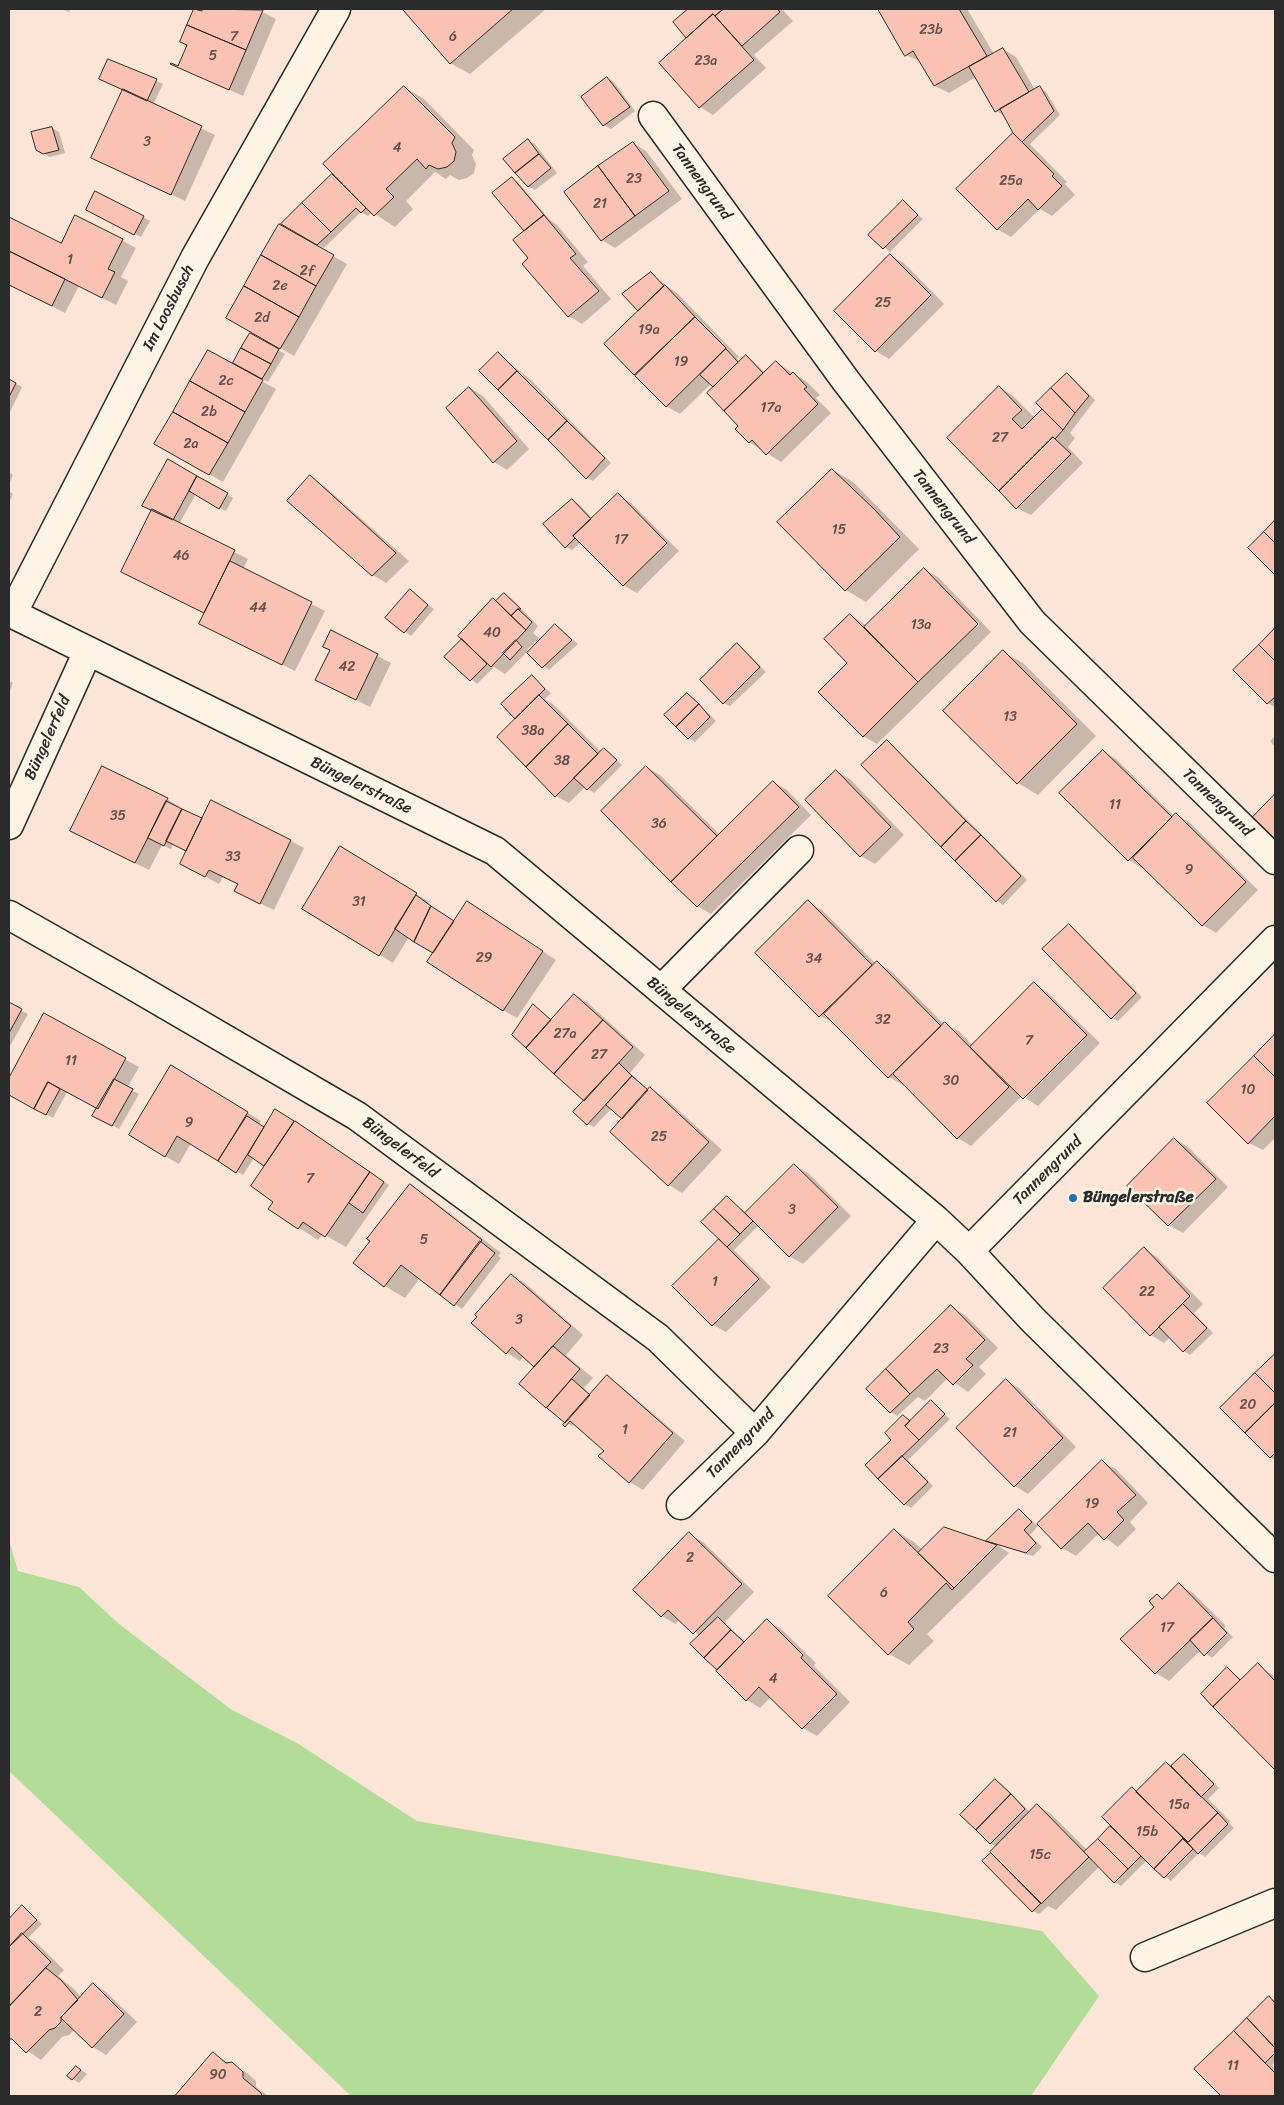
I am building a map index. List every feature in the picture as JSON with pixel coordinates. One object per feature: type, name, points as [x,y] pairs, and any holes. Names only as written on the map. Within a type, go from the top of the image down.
[{"type":"street","name":"Im Loosbusch","points":[[10,613],[195,258],[336,9]]},
{"type":"street","name":"Tannengrund","points":[[652,116],[846,381],[1032,622],[1275,860]]},
{"type":"street","name":"Büngelerstraße","points":[[10,613],[495,852],[936,1220],[969,1251],[1033,1320],[1275,1558]]},
{"type":"street","name":"Büngelerfeld","points":[[9,824],[88,651]]},
{"type":"street","points":[[661,990],[799,850]]},
{"type":"street","name":"Büngelerfeld","points":[[9,915],[356,1116],[658,1338],[755,1434]]},
{"type":"street","name":"Tannengrund","points":[[969,1251],[1275,940]]},
{"type":"street","name":"Tannengrund","points":[[680,1505],[755,1434],[936,1220]]},
{"type":"street","points":[[1145,1957],[1275,1903]]},
{"type":"green space","points":[[9,1540],[18,1571],[79,1587],[119,1624],[232,1710],[297,1743],[417,1821],[1042,1931],[1099,1996],[1031,2096],[351,2096],[9,1771]]},
{"type":"building","points":[[194,9],[202,11],[203,9],[263,10],[246,50],[187,25]]},
{"type":"building","points":[[404,9],[513,9],[450,64]]},
{"type":"building","points":[[688,9],[722,10],[715,16],[713,14],[686,38],[673,22]]},
{"type":"building","points":[[724,9],[777,9],[780,12],[742,46],[715,16]]},
{"type":"building","points":[[878,9],[959,9],[987,56],[934,86],[913,51],[905,56]]},
{"type":"building","points":[[713,14],[754,60],[699,108],[659,63]]},
{"type":"building","points":[[187,25],[246,50],[229,90],[170,64],[178,66],[187,45],[180,42]]},
{"type":"building","points":[[1003,48],[1029,92],[995,112],[969,67]]},
{"type":"building","points":[[108,59],[157,79],[147,101],[99,79]]},
{"type":"building","points":[[607,77],[630,107],[603,126],[581,97]]},
{"type":"building","points":[[404,86],[455,137],[452,143],[456,152],[454,161],[447,167],[438,169],[429,165],[426,169],[417,159],[386,189],[394,197],[374,216],[323,164]]},
{"type":"building","points":[[1040,86],[1054,111],[1022,142],[1013,133],[1000,109]]},
{"type":"building","points":[[123,89],[202,126],[171,195],[91,158]]},
{"type":"building","points":[[52,127],[59,150],[43,154],[36,150],[31,132]]},
{"type":"building","points":[[1013,133],[1054,174],[1052,176],[1062,186],[1038,210],[1028,199],[997,230],[956,189]]},
{"type":"building","points":[[528,139],[539,154],[515,173],[503,159]]},
{"type":"building","points":[[633,142],[669,191],[635,216],[598,166]]},
{"type":"building","points":[[539,154],[551,168],[528,187],[515,173]]},
{"type":"building","points":[[598,166],[635,216],[601,241],[564,192]]},
{"type":"building","points":[[332,174],[366,208],[361,213],[356,208],[331,232],[302,203]]},
{"type":"building","points":[[512,177],[544,215],[524,231],[492,193]]},
{"type":"building","points":[[95,191],[144,216],[134,235],[86,210]]},
{"type":"building","points":[[903,200],[918,215],[883,249],[868,235]]},
{"type":"building","points":[[302,203],[331,232],[317,245],[281,224]]},
{"type":"building","points":[[75,215],[123,239],[108,269],[115,272],[102,298],[9,251],[9,217],[61,243]]},
{"type":"building","points":[[544,215],[576,254],[570,258],[599,291],[568,317],[522,264],[528,258],[513,240]]},
{"type":"building","points":[[279,224],[334,255],[316,286],[261,255]]},
{"type":"building","points":[[9,251],[65,279],[52,306],[9,285]]},
{"type":"building","points":[[890,254],[931,295],[875,352],[834,311]]},
{"type":"building","points":[[261,255],[316,286],[299,317],[244,286]]},
{"type":"building","points":[[651,272],[664,286],[638,311],[622,294]]},
{"type":"building","points":[[665,285],[695,317],[634,375],[604,344]]},
{"type":"building","points":[[244,286],[299,317],[280,349],[226,318]]},
{"type":"building","points":[[695,317],[726,348],[666,407],[635,376]]},
{"type":"building","points":[[250,333],[279,349],[271,364],[241,348]]},
{"type":"building","points":[[241,348],[271,364],[262,379],[233,363]]},
{"type":"building","points":[[726,349],[738,362],[713,387],[700,375]]},
{"type":"building","points":[[208,350],[263,380],[245,412],[190,381]]},
{"type":"building","points":[[498,352],[517,371],[498,390],[479,371]]},
{"type":"building","points":[[746,355],[763,373],[724,411],[707,393]]},
{"type":"building","points":[[776,361],[790,375],[793,372],[807,387],[804,389],[818,404],[766,455],[752,440],[749,443],[735,429],[738,426],[724,411]]},
{"type":"building","points":[[517,371],[567,421],[548,440],[498,390]]},
{"type":"building","points":[[1067,373],[1089,396],[1075,413],[1051,388]]},
{"type":"building","points":[[9,379],[16,383],[9,397]]},
{"type":"building","points":[[190,381],[245,412],[228,443],[173,412]]},
{"type":"building","points":[[999,386],[1022,410],[1012,419],[1022,429],[1042,409],[1063,430],[1055,439],[1053,437],[999,491],[947,438]]},
{"type":"building","points":[[469,387],[517,441],[493,463],[446,408]]},
{"type":"building","points":[[1051,388],[1075,413],[1063,430],[1036,403]]},
{"type":"building","points":[[173,412],[228,443],[209,475],[154,444]]},
{"type":"building","points":[[567,421],[605,458],[586,479],[548,440]]},
{"type":"building","points":[[1053,437],[1071,454],[1016,509],[999,491]]},
{"type":"building","points":[[168,459],[197,476],[173,520],[142,506]]},
{"type":"building","points":[[832,469],[900,537],[845,591],[777,522]]},
{"type":"building","points":[[310,475],[396,553],[372,576],[287,501]]},
{"type":"building","points":[[197,476],[228,493],[219,509],[189,491]]},
{"type":"building","points":[[618,493],[667,543],[623,586],[573,536]]},
{"type":"building","points":[[572,499],[591,519],[573,536],[575,538],[565,548],[543,524]]},
{"type":"building","points":[[152,509],[235,550],[204,613],[121,572]]},
{"type":"building","points":[[1275,520],[1275,543],[1264,532]]},
{"type":"building","points":[[1264,532],[1275,543],[1275,575],[1248,548]]},
{"type":"building","points":[[230,561],[312,602],[282,665],[199,624]]},
{"type":"building","points":[[924,568],[978,624],[918,682],[864,627]]},
{"type":"building","points":[[410,589],[428,605],[404,633],[385,618]]},
{"type":"building","points":[[504,593],[521,609],[518,609],[511,616],[496,601]]},
{"type":"building","points":[[493,598],[526,630],[491,667],[458,636]]},
{"type":"building","points":[[518,609],[532,622],[526,630],[511,616]]},
{"type":"building","points":[[850,614],[918,682],[863,737],[818,692],[847,663],[824,639]]},
{"type":"building","points":[[555,624],[572,640],[542,668],[527,653]]},
{"type":"building","points":[[1275,628],[1275,661],[1259,645]]},
{"type":"building","points":[[331,630],[378,654],[356,700],[315,680],[330,650],[323,647]]},
{"type":"building","points":[[462,639],[487,664],[470,681],[444,657]]},
{"type":"building","points":[[516,640],[522,647],[510,660],[503,653]]},
{"type":"building","points":[[737,643],[760,667],[723,704],[700,680]]},
{"type":"building","points":[[1259,645],[1275,661],[1275,697],[1267,704],[1233,670]]},
{"type":"building","points":[[1003,650],[1077,724],[1017,784],[943,711]]},
{"type":"building","points":[[532,675],[545,689],[515,719],[501,704]]},
{"type":"building","points":[[687,693],[699,704],[676,727],[664,715]]},
{"type":"building","points":[[539,695],[568,724],[526,767],[497,737]]},
{"type":"building","points":[[699,704],[710,717],[688,739],[676,727]]},
{"type":"building","points":[[568,724],[598,754],[555,797],[526,767]]},
{"type":"building","points":[[887,740],[966,821],[941,847],[861,765]]},
{"type":"building","points":[[604,748],[617,760],[587,790],[574,778]]},
{"type":"building","points":[[1103,750],[1172,817],[1128,861],[1059,793]]},
{"type":"building","points":[[102,766],[168,798],[135,863],[70,831]]},
{"type":"building","points":[[646,766],[717,836],[671,882],[601,811]]},
{"type":"building","points":[[836,770],[891,827],[860,857],[805,800]]},
{"type":"building","points":[[773,781],[799,807],[697,907],[671,882]]},
{"type":"building","points":[[1275,794],[1275,843],[1251,819]]},
{"type":"building","points":[[211,800],[291,840],[260,904],[234,891],[238,884],[209,870],[205,877],[180,864]]},
{"type":"building","points":[[166,801],[182,809],[164,846],[148,838]]},
{"type":"building","points":[[182,809],[202,818],[186,851],[166,841]]},
{"type":"building","points":[[1176,813],[1246,882],[1202,926],[1133,858]]},
{"type":"building","points":[[966,821],[981,835],[955,861],[941,847]]},
{"type":"building","points":[[981,835],[1021,876],[996,902],[955,861]]},
{"type":"building","points":[[340,846],[417,893],[379,956],[302,909]]},
{"type":"building","points":[[416,895],[431,906],[414,942],[395,929]]},
{"type":"building","points":[[808,900],[872,965],[819,1017],[755,953]]},
{"type":"building","points":[[467,901],[543,951],[503,1011],[427,962]]},
{"type":"building","points":[[431,906],[454,921],[433,953],[414,942]]},
{"type":"building","points":[[1069,924],[1136,993],[1111,1019],[1042,949]]},
{"type":"building","points":[[877,961],[941,1026],[888,1078],[824,1014]]},
{"type":"building","points":[[1034,982],[1087,1035],[1023,1099],[970,1047]]},
{"type":"building","points":[[574,994],[603,1020],[554,1074],[526,1048]]},
{"type":"building","points":[[9,1002],[22,1009],[9,1033]]},
{"type":"building","points":[[533,1004],[551,1020],[526,1048],[512,1035]]},
{"type":"building","points":[[44,1013],[126,1058],[98,1109],[48,1082],[34,1109],[9,1095],[9,1078]]},
{"type":"building","points":[[603,1020],[633,1047],[584,1101],[554,1074]]},
{"type":"building","points":[[945,1022],[1009,1087],[957,1139],[893,1074]]},
{"type":"building","points":[[1275,1034],[1275,1077],[1254,1056]]},
{"type":"building","points":[[1254,1056],[1275,1077],[1275,1116],[1248,1144],[1207,1103]]},
{"type":"building","points":[[619,1063],[632,1076],[587,1125],[573,1112]]},
{"type":"building","points":[[171,1065],[248,1112],[218,1161],[177,1136],[165,1157],[129,1135]]},
{"type":"building","points":[[632,1076],[648,1090],[622,1119],[606,1105]]},
{"type":"building","points":[[114,1079],[133,1089],[112,1126],[92,1116]]},
{"type":"building","points":[[48,1082],[60,1089],[46,1115],[34,1109]]},
{"type":"building","points":[[650,1087],[709,1142],[668,1186],[610,1132]]},
{"type":"building","points":[[275,1109],[294,1121],[264,1166],[248,1155]]},
{"type":"building","points":[[247,1116],[264,1127],[236,1173],[218,1161]]},
{"type":"building","points":[[295,1121],[370,1172],[325,1237],[303,1222],[298,1229],[268,1209],[273,1202],[251,1186]]},
{"type":"building","points":[[1174,1138],[1216,1179],[1168,1226],[1127,1186]]},
{"type":"building","points":[[794,1164],[838,1207],[789,1257],[745,1213]]},
{"type":"building","points":[[370,1172],[384,1182],[363,1213],[349,1203]]},
{"type":"building","points":[[410,1184],[482,1240],[440,1295],[401,1265],[384,1287],[353,1263],[370,1241],[367,1239]]},
{"type":"building","points":[[727,1196],[753,1221],[740,1234],[714,1209]]},
{"type":"building","points":[[714,1209],[740,1234],[727,1247],[701,1222]]},
{"type":"building","points":[[719,1239],[759,1279],[712,1326],[672,1286]]},
{"type":"building","points":[[480,1241],[495,1253],[454,1306],[440,1295]]},
{"type":"building","points":[[1144,1247],[1190,1296],[1150,1336],[1103,1288]]},
{"type":"building","points":[[511,1274],[571,1326],[534,1367],[512,1347],[506,1354],[471,1323],[477,1317],[475,1315]]},
{"type":"building","points":[[1183,1304],[1207,1328],[1183,1352],[1159,1327]]},
{"type":"building","points":[[951,1305],[985,1340],[966,1359],[973,1365],[953,1385],[937,1369],[910,1394],[886,1369]]},
{"type":"building","points":[[553,1346],[580,1369],[546,1408],[519,1384]]},
{"type":"building","points":[[1275,1354],[1275,1393],[1255,1373]]},
{"type":"building","points":[[886,1369],[910,1394],[890,1413],[866,1389]]},
{"type":"building","points":[[1255,1373],[1275,1393],[1275,1403],[1245,1433],[1220,1408]]},
{"type":"building","points":[[607,1375],[673,1433],[629,1483],[598,1456],[604,1451],[570,1421],[565,1427],[563,1425]]},
{"type":"building","points":[[572,1379],[590,1395],[565,1423],[547,1408]]},
{"type":"building","points":[[1006,1379],[1063,1438],[1014,1487],[956,1428]]},
{"type":"building","points":[[931,1400],[945,1414],[919,1440],[905,1426]]},
{"type":"building","points":[[1275,1403],[1275,1453],[1270,1458],[1245,1433]]},
{"type":"building","points":[[903,1415],[910,1421],[905,1426],[919,1440],[878,1479],[865,1465],[891,1440],[885,1433]]},
{"type":"building","points":[[902,1456],[928,1482],[904,1505],[878,1479]]},
{"type":"building","points":[[1102,1460],[1136,1495],[1117,1512],[1124,1520],[1104,1540],[1088,1523],[1061,1549],[1037,1524]]},
{"type":"building","points":[[1019,1509],[1032,1522],[1024,1530],[1036,1543],[1026,1553],[986,1541]]},
{"type":"building","points":[[944,1527],[997,1545],[954,1588],[918,1553]]},
{"type":"building","points":[[894,1529],[954,1588],[952,1590],[946,1583],[908,1622],[914,1629],[888,1655],[828,1596]]},
{"type":"building","points":[[689,1532],[742,1584],[693,1634],[668,1610],[661,1617],[633,1590]]},
{"type":"building","points":[[1179,1583],[1213,1618],[1155,1674],[1120,1639],[1154,1607],[1149,1601],[1157,1594],[1162,1599]]},
{"type":"building","points":[[718,1617],[731,1630],[704,1658],[690,1644]]},
{"type":"building","points":[[1213,1618],[1227,1633],[1204,1656],[1190,1640]]},
{"type":"building","points":[[767,1619],[803,1655],[801,1658],[837,1694],[802,1729],[759,1687],[746,1701],[716,1671]]},
{"type":"building","points":[[731,1630],[744,1642],[717,1670],[704,1658]]},
{"type":"building","points":[[1258,1663],[1275,1681],[1275,1770],[1213,1707]]},
{"type":"building","points":[[1227,1667],[1240,1680],[1213,1707],[1201,1694]]},
{"type":"building","points":[[1184,1754],[1214,1784],[1201,1797],[1171,1766]]},
{"type":"building","points":[[1166,1762],[1218,1813],[1188,1842],[1136,1792]]},
{"type":"building","points":[[995,1779],[1011,1794],[976,1830],[960,1815]]},
{"type":"building","points":[[1132,1787],[1183,1838],[1154,1869],[1102,1817]]},
{"type":"building","points":[[1011,1794],[1025,1809],[990,1844],[976,1830]]},
{"type":"building","points":[[1037,1804],[1089,1857],[1041,1904],[990,1852]]},
{"type":"building","points":[[1218,1813],[1228,1824],[1198,1854],[1183,1838],[1188,1842]]},
{"type":"building","points":[[1110,1826],[1141,1856],[1128,1869],[1098,1839]]},
{"type":"building","points":[[1098,1839],[1128,1869],[1114,1883],[1084,1852]]},
{"type":"building","points":[[1183,1839],[1193,1849],[1164,1878],[1154,1869]]},
{"type":"building","points":[[991,1853],[1041,1903],[1032,1912],[982,1861]]},
{"type":"building","points":[[22,1905],[37,1920],[9,1947],[9,1919]]},
{"type":"building","points":[[22,1933],[51,1962],[9,2006],[9,1947]]},
{"type":"building","points":[[46,1968],[61,1980],[78,2000],[61,2017],[61,2022],[55,2028],[49,2030],[26,2053],[12,2039],[9,2039],[9,2007]]},
{"type":"building","points":[[93,1983],[124,2014],[92,2048],[61,2018]]},
{"type":"building","points":[[1269,1996],[1275,2003],[1275,2048],[1247,2018]]},
{"type":"building","points":[[1247,2018],[1275,2048],[1275,2053],[1265,2063],[1234,2031]]},
{"type":"building","points":[[1234,2031],[1275,2073],[1275,2096],[1221,2096],[1194,2069]]},
{"type":"building","points":[[213,2052],[226,2063],[232,2062],[243,2072],[243,2078],[262,2096],[175,2096]]},
{"type":"building","points":[[76,2066],[81,2070],[72,2080],[67,2076]]},
{"type":"place","name":"Büngelerstraße","points":[[1073,1198]]}]
